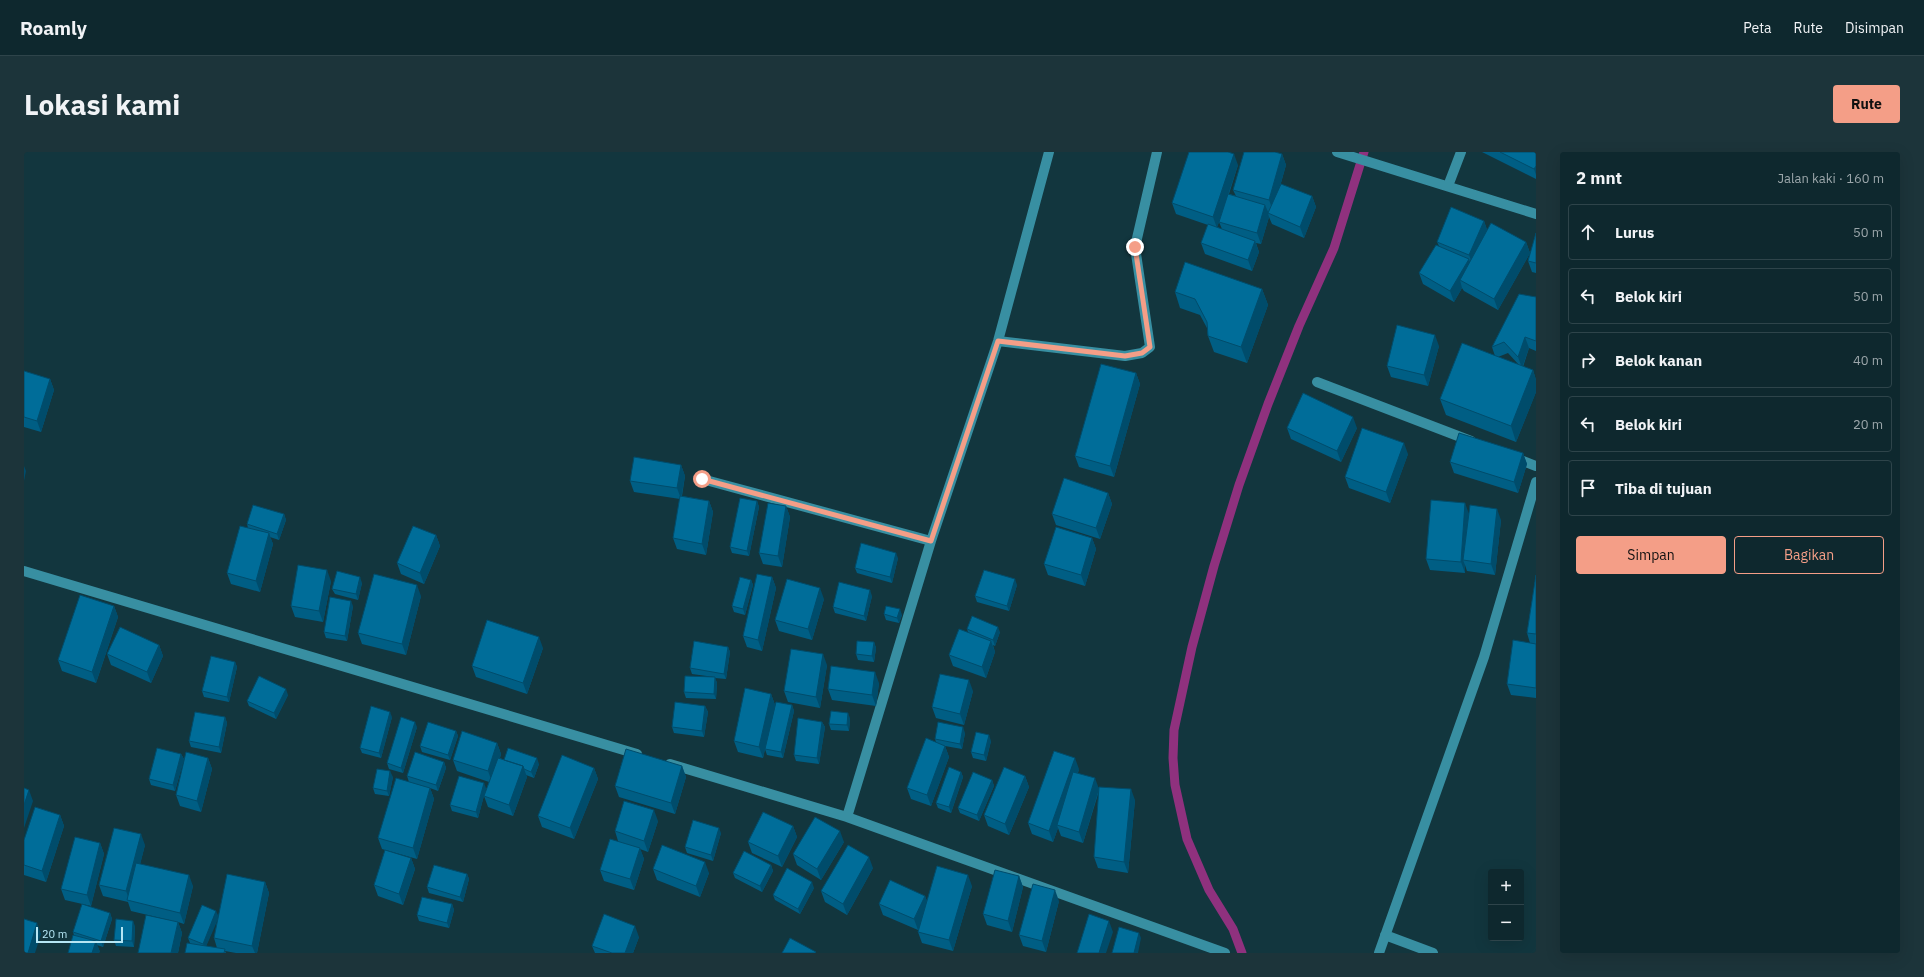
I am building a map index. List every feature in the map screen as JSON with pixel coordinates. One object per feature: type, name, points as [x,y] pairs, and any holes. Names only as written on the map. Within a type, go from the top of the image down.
[{"type":"street","points":[[847,816],[931,541],[998,341],[1049,152]]},
{"type":"street","points":[[998,341],[1125,356],[1142,353],[1150,347],[1135,247],[1157,152]]},
{"type":"street","points":[[1448,186],[1461,152]]},
{"type":"street","points":[[1340,153],[1536,214]]},
{"type":"street","points":[[1317,382],[1478,444]]},
{"type":"street","points":[[1507,455],[1536,466]]},
{"type":"street","points":[[702,479],[931,541]]},
{"type":"street","points":[[1379,953],[1484,657],[1536,482]]},
{"type":"street","points":[[24,571],[847,816],[1223,952]]},
{"type":"street","points":[[1386,935],[1433,953]]},
{"type":"building","points":[[1189,152],[1228,152],[1234,154],[1213,217],[1172,203]]},
{"type":"building","points":[[1244,152],[1275,152],[1282,154],[1269,200],[1233,190]]},
{"type":"building","points":[[1500,152],[1536,152],[1536,166],[1534,169]]},
{"type":"building","points":[[1281,184],[1312,196],[1300,227],[1268,213]]},
{"type":"building","points":[[1228,194],[1265,205],[1257,233],[1219,222]]},
{"type":"building","points":[[1451,207],[1484,221],[1469,255],[1437,242]]},
{"type":"building","points":[[1491,223],[1526,242],[1494,299],[1460,280]]},
{"type":"building","points":[[1208,224],[1255,241],[1248,260],[1201,243]]},
{"type":"building","points":[[1536,233],[1536,263],[1528,261]]},
{"type":"building","points":[[1436,245],[1469,259],[1450,291],[1419,273]]},
{"type":"building","points":[[1185,262],[1262,289],[1241,347],[1208,336],[1207,322],[1195,299],[1175,292]]},
{"type":"building","points":[[1519,294],[1536,297],[1536,341],[1525,337],[1518,357],[1504,342],[1492,347]]},
{"type":"building","points":[[1397,325],[1435,335],[1424,375],[1387,366]]},
{"type":"building","points":[[1462,343],[1533,370],[1511,426],[1440,399]]},
{"type":"building","points":[[1101,364],[1136,373],[1110,466],[1075,456]]},
{"type":"building","points":[[24,371],[50,379],[37,421],[24,417]]},
{"type":"building","points":[[1303,393],[1353,417],[1337,451],[1287,428]]},
{"type":"building","points":[[1362,428],[1404,443],[1386,492],[1345,477]]},
{"type":"building","points":[[1459,433],[1523,453],[1514,482],[1450,462]]},
{"type":"building","points":[[634,457],[681,465],[677,488],[630,481]]},
{"type":"building","points":[[1064,478],[1108,493],[1096,528],[1052,514]]},
{"type":"building","points":[[680,496],[709,501],[702,544],[673,538]]},
{"type":"building","points":[[740,498],[757,501],[747,551],[730,547]]},
{"type":"building","points":[[1431,500],[1465,503],[1461,562],[1426,559]]},
{"type":"building","points":[[768,503],[786,506],[778,556],[759,553]]},
{"type":"building","points":[[253,505],[284,514],[277,534],[247,524]]},
{"type":"building","points":[[1470,505],[1497,509],[1491,564],[1463,560]]},
{"type":"building","points":[[240,526],[269,533],[256,581],[227,573]]},
{"type":"building","points":[[413,526],[436,535],[420,573],[397,563]]},
{"type":"building","points":[[1056,527],[1092,538],[1081,575],[1044,564]]},
{"type":"building","points":[[861,543],[896,553],[890,577],[855,568]]},
{"type":"building","points":[[298,565],[327,570],[319,611],[291,606]]},
{"type":"building","points":[[984,570],[1015,579],[1007,606],[975,596]]},
{"type":"building","points":[[337,571],[360,577],[356,594],[332,589]]},
{"type":"building","points":[[374,574],[417,585],[402,644],[358,633]]},
{"type":"building","points":[[757,574],[772,577],[758,640],[743,636]]},
{"type":"building","points":[[1536,575],[1536,634],[1527,633]]},
{"type":"building","points":[[740,577],[751,580],[743,609],[732,606]]},
{"type":"building","points":[[787,579],[820,588],[808,629],[775,620]]},
{"type":"building","points":[[839,582],[870,590],[864,616],[833,607]]},
{"type":"building","points":[[80,595],[114,606],[92,672],[58,660]]},
{"type":"building","points":[[330,597],[351,601],[345,636],[324,632]]},
{"type":"building","points":[[886,606],[900,609],[897,618],[884,614]]},
{"type":"building","points":[[972,616],[998,627],[993,640],[967,629]]},
{"type":"building","points":[[487,620],[539,637],[523,683],[472,666]]},
{"type":"building","points":[[120,627],[159,645],[147,672],[107,654]]},
{"type":"building","points":[[959,629],[991,641],[982,667],[949,655]]},
{"type":"building","points":[[1513,640],[1536,644],[1536,688],[1507,684]]},
{"type":"building","points":[[694,641],[728,647],[724,674],[690,668]]},
{"type":"building","points":[[857,641],[874,642],[872,656],[856,654]]},
{"type":"building","points":[[791,649],[823,654],[816,697],[784,691]]},
{"type":"building","points":[[211,656],[235,662],[227,697],[202,691]]},
{"type":"building","points":[[831,666],[875,672],[872,695],[828,689]]},
{"type":"building","points":[[940,674],[969,680],[960,714],[932,707]]},
{"type":"building","points":[[259,676],[286,689],[274,713],[247,701]]},
{"type":"building","points":[[685,676],[715,677],[714,694],[684,692]]},
{"type":"building","points":[[745,688],[771,694],[759,747],[734,741]]},
{"type":"building","points":[[675,702],[705,706],[702,731],[672,727]]},
{"type":"building","points":[[776,702],[792,705],[781,752],[765,749]]},
{"type":"building","points":[[371,706],[390,712],[379,753],[360,748]]},
{"type":"building","points":[[831,711],[848,713],[847,725],[829,724]]},
{"type":"building","points":[[195,712],[225,717],[219,747],[189,741]]},
{"type":"building","points":[[401,717],[415,722],[401,768],[387,763]]},
{"type":"building","points":[[798,718],[822,722],[817,758],[794,755]]},
{"type":"building","points":[[428,722],[456,731],[448,755],[420,746]]},
{"type":"building","points":[[938,722],[963,727],[960,744],[935,739]]},
{"type":"building","points":[[462,731],[497,743],[488,771],[453,760]]},
{"type":"building","points":[[976,732],[989,735],[984,755],[971,752]]},
{"type":"building","points":[[926,738],[945,746],[927,795],[907,788]]},
{"type":"building","points":[[157,748],[181,754],[173,785],[149,779]]},
{"type":"building","points":[[508,748],[537,758],[531,772],[524,769],[523,766],[504,760]]},
{"type":"building","points":[[626,749],[682,766],[671,803],[615,786]]},
{"type":"building","points":[[1054,751],[1075,758],[1049,831],[1028,823]]},
{"type":"building","points":[[186,752],[208,758],[197,801],[176,795]]},
{"type":"building","points":[[415,752],[444,762],[436,785],[407,776]]},
{"type":"building","points":[[562,755],[594,768],[570,828],[538,816]]},
{"type":"building","points":[[498,758],[523,766],[509,805],[484,796]]},
{"type":"building","points":[[949,767],[961,772],[949,807],[936,803]]},
{"type":"building","points":[[1004,767],[1025,776],[1005,824],[984,815]]},
{"type":"building","points":[[377,769],[390,771],[387,791],[373,788]]},
{"type":"building","points":[[973,772],[992,780],[977,815],[958,808]]},
{"type":"building","points":[[1073,772],[1095,778],[1079,832],[1057,825]]},
{"type":"building","points":[[459,776],[484,783],[476,812],[450,805]]},
{"type":"building","points":[[396,778],[430,788],[413,848],[378,838]]},
{"type":"building","points":[[1099,787],[1131,789],[1124,862],[1094,857]]},
{"type":"building","points":[[24,788],[29,790],[24,805]]},
{"type":"building","points":[[624,801],[654,810],[644,841],[615,831]]},
{"type":"building","points":[[35,807],[60,815],[42,871],[24,865],[24,840]]},
{"type":"building","points":[[763,812],[793,826],[778,856],[748,842]]},
{"type":"building","points":[[815,817],[840,831],[817,869],[793,854]]},
{"type":"building","points":[[693,820],[719,828],[711,855],[685,847]]},
{"type":"building","points":[[114,828],[141,834],[126,891],[99,885]]},
{"type":"building","points":[[75,837],[100,843],[87,895],[61,889]]},
{"type":"building","points":[[610,839],[640,848],[630,879],[600,870]]},
{"type":"building","points":[[662,845],[705,862],[696,886],[653,869]]},
{"type":"building","points":[[848,845],[869,857],[843,904],[821,891]]},
{"type":"building","points":[[385,850],[411,858],[399,894],[374,885]]},
{"type":"building","points":[[744,851],[771,865],[760,886],[733,873]]},
{"type":"building","points":[[136,863],[189,875],[180,913],[127,900]]},
{"type":"building","points":[[434,865],[467,874],[460,897],[427,887]]},
{"type":"building","points":[[937,866],[968,875],[949,940],[918,932]]},
{"type":"building","points":[[787,868],[812,882],[798,909],[773,895]]},
{"type":"building","points":[[995,870],[1019,876],[1008,921],[983,914]]},
{"type":"building","points":[[227,874],[265,882],[252,946],[214,938]]},
{"type":"building","points":[[890,880],[925,896],[914,919],[879,904]]},
{"type":"building","points":[[1033,884],[1055,890],[1042,941],[1019,935]]},
{"type":"building","points":[[422,897],[452,904],[447,923],[417,915]]},
{"type":"building","points":[[82,904],[110,913],[101,941],[73,932]]},
{"type":"building","points":[[202,905],[216,911],[203,944],[188,938]]},
{"type":"building","points":[[604,914],[635,926],[625,953],[612,953],[592,946]]},
{"type":"building","points":[[1089,914],[1109,921],[1099,953],[1077,953]]},
{"type":"building","points":[[146,915],[178,922],[171,953],[138,953]]},
{"type":"building","points":[[24,919],[37,923],[28,953],[24,953]]},
{"type":"building","points":[[116,919],[133,921],[132,941],[114,940]]},
{"type":"building","points":[[1119,927],[1139,933],[1134,953],[1112,953]]},
{"type":"building","points":[[73,935],[96,941],[92,953],[68,953]]},
{"type":"building","points":[[790,938],[816,952],[782,953]]},
{"type":"building","points":[[187,943],[225,949],[224,953],[185,953]]},
{"type":"waterway","points":[[1242,953],[1233,929],[1209,890],[1187,839],[1175,785],[1173,758],[1174,730],[1192,647],[1214,566],[1239,485],[1268,404],[1299,326],[1334,248],[1364,152]]},
{"type":"route","points":[[702,479],[931,541],[998,341],[1125,356],[1134,356],[1142,353],[1150,347],[1135,247]]}]
